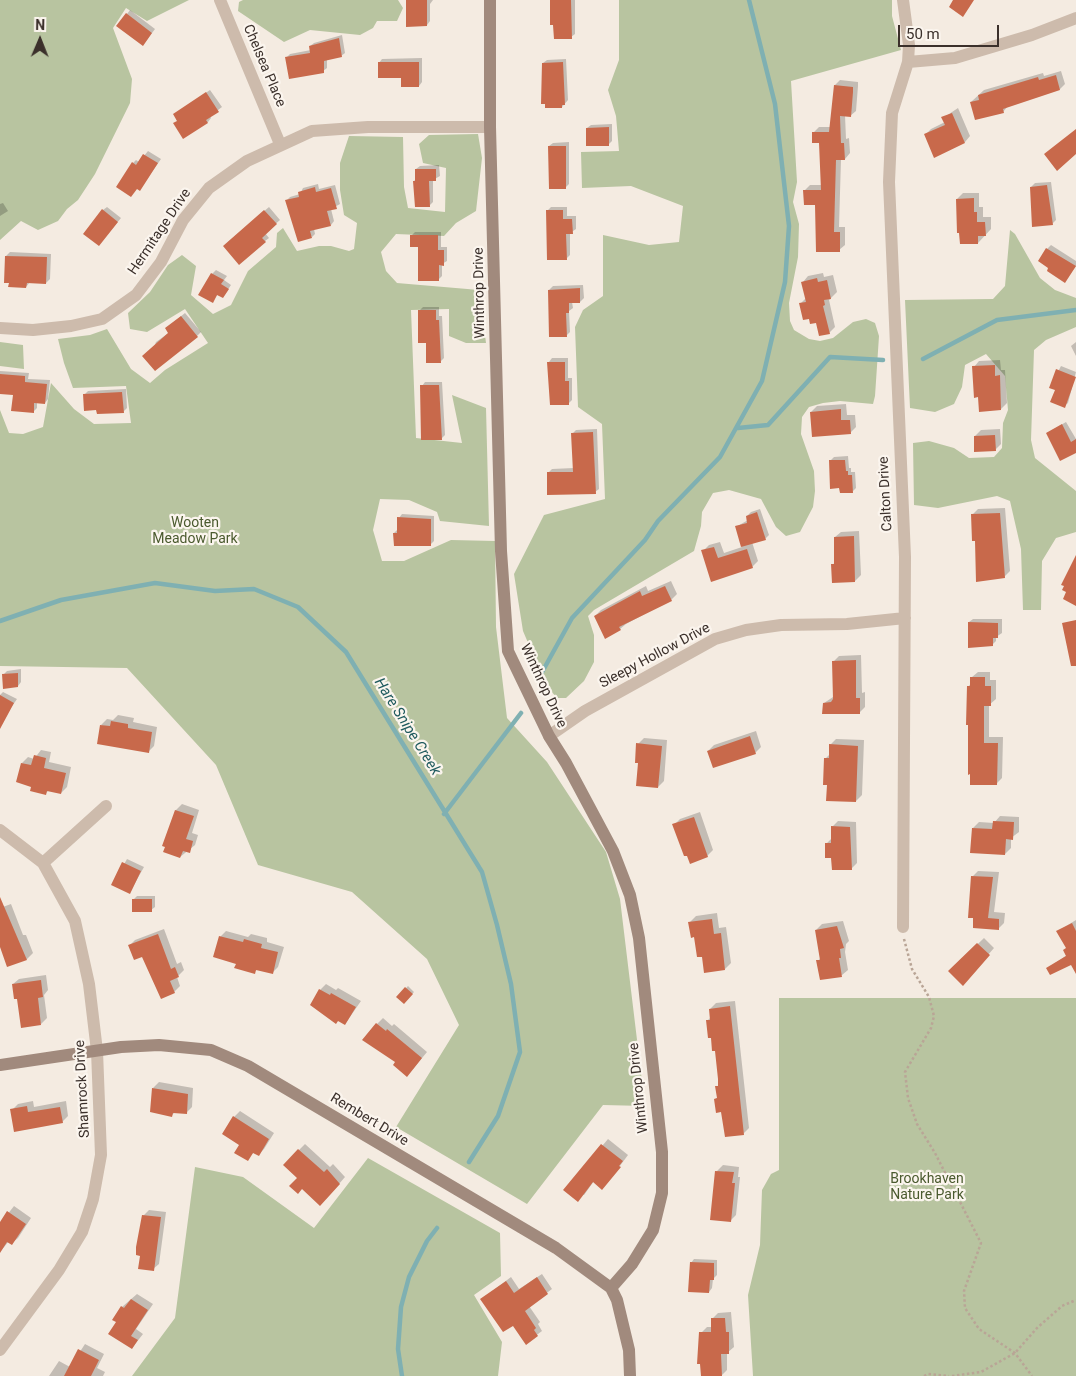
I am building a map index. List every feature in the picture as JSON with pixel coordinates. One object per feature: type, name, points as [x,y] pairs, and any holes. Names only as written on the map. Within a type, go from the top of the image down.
[{"type":"street","name":"Chelsea Place","points":[[220,0],[280,144]]},
{"type":"street","name":"Winthrop Drive","points":[[490,0],[490,127],[501,551],[508,651],[549,736],[566,763],[613,851],[630,895],[639,938],[662,1152],[662,1193],[654,1230],[632,1264],[611,1288]]},
{"type":"street","points":[[904,0],[908,62],[955,58],[1076,18]]},
{"type":"street","name":"Calton Drive","points":[[903,927],[905,557],[889,182],[892,113],[908,62]]},
{"type":"street","name":"Hermitage Drive","points":[[0,328],[33,330],[71,326],[102,319],[136,295],[161,262],[184,220],[209,188],[247,161],[280,144],[312,131],[368,127],[490,127]]},
{"type":"street","name":"Sleepy Hollow Drive","points":[[549,736],[585,711],[715,639],[746,630],[781,625],[847,624],[904,618]]},
{"type":"street","points":[[42,863],[106,806]]},
{"type":"street","name":"Shamrock Drive","points":[[0,830],[42,863],[75,920],[89,984],[97,1051],[101,1155],[90,1207],[82,1232],[59,1270],[0,1350]]},
{"type":"street","name":"Rembert Drive","points":[[0,1065],[97,1051],[159,1045],[211,1050],[248,1066],[556,1248],[611,1288]]},
{"type":"street","points":[[611,1288],[617,1300],[628,1350],[630,1376]]},
{"type":"path","points":[[903,927],[906,950],[912,969],[929,997],[934,1016],[931,1028],[905,1072],[908,1098],[917,1124],[935,1153],[981,1243],[964,1291],[965,1308],[979,1329],[1015,1353],[1032,1376]]},
{"type":"path","points":[[924,1376],[928,1374],[950,1376],[981,1372],[1015,1353],[1037,1328],[1062,1306],[1076,1300]]},
{"type":"green space","points":[[0,0],[189,0],[147,21],[126,8],[113,28],[132,79],[130,103],[95,174],[78,200],[67,209],[58,221],[38,230],[21,221],[0,240]]},
{"type":"green space","points":[[243,0],[398,0],[403,8],[397,21],[377,21],[373,28],[360,35],[310,30],[284,42],[238,11],[239,2]]},
{"type":"green space","points":[[619,0],[892,0],[892,16],[901,50],[791,81],[797,182],[793,202],[799,224],[798,257],[789,303],[790,321],[794,330],[809,339],[820,341],[833,338],[853,322],[866,319],[875,323],[879,336],[875,396],[873,404],[840,401],[809,407],[802,417],[801,434],[814,471],[815,491],[813,507],[800,532],[786,536],[776,527],[761,499],[729,490],[713,493],[702,512],[701,526],[694,551],[594,610],[588,616],[594,635],[594,662],[584,681],[566,698],[557,698],[546,685],[523,631],[514,574],[544,515],[605,499],[602,424],[578,407],[575,327],[583,310],[603,296],[603,235],[649,245],[679,242],[683,206],[631,186],[582,188],[581,152],[619,151],[616,116],[608,90],[619,60]]},
{"type":"green space","name":"Wooten Meadow Park","points":[[478,134],[482,158],[476,211],[456,223],[444,236],[396,234],[381,252],[386,271],[397,283],[479,290],[486,343],[466,343],[449,336],[449,309],[411,310],[416,438],[462,443],[452,395],[486,408],[489,526],[440,521],[437,512],[409,500],[380,499],[373,530],[382,561],[404,561],[451,540],[495,541],[496,627],[507,718],[547,762],[606,852],[620,899],[645,1106],[603,1105],[527,1204],[396,1127],[459,1025],[427,959],[352,892],[258,865],[216,765],[127,668],[0,666],[0,410],[9,433],[23,434],[43,427],[51,383],[74,409],[94,424],[131,423],[126,386],[73,388],[58,339],[90,335],[107,329],[131,369],[150,383],[165,370],[208,343],[185,309],[147,332],[130,329],[128,313],[150,292],[168,265],[182,255],[196,266],[191,295],[213,314],[231,305],[248,271],[276,247],[277,233],[283,228],[297,251],[319,246],[331,246],[349,251],[354,249],[357,223],[344,215],[340,190],[340,163],[349,136],[403,137],[404,187],[408,208],[445,212],[446,168],[423,163],[419,144],[429,135]]},
{"type":"green space","points":[[1010,230],[1015,234],[1040,278],[1055,290],[1076,298],[1076,327],[1046,340],[1034,350],[1031,440],[1035,458],[1076,491],[1076,532],[1056,538],[1042,561],[1041,610],[1023,610],[1021,549],[1010,501],[997,496],[938,508],[914,505],[913,443],[929,441],[954,448],[969,458],[994,457],[1002,448],[1003,423],[1008,410],[1005,376],[986,354],[965,365],[962,387],[954,404],[935,412],[910,408],[905,300],[993,299],[1005,286]]},
{"type":"green space","points":[[0,342],[23,345],[24,369],[0,366]]},
{"type":"green space","name":"Brookhaven Nature Park","points":[[779,998],[1076,998],[1076,1376],[753,1376],[748,1295],[760,1245],[762,1190],[771,1174],[779,1170]]},
{"type":"green space","points":[[368,1158],[500,1233],[501,1276],[474,1295],[502,1342],[498,1376],[132,1376],[175,1318],[195,1167],[243,1177],[314,1228]]},
{"type":"building","points":[[406,0],[427,0],[427,26],[406,27]]},
{"type":"building","points":[[550,0],[571,0],[572,39],[554,39],[553,25],[550,25]]},
{"type":"building","points":[[953,0],[974,0],[963,17],[949,7]]},
{"type":"building","points":[[126,13],[152,33],[143,46],[116,26]]},
{"type":"building","points":[[339,38],[342,57],[324,61],[324,73],[289,79],[285,57],[310,53],[309,46]]},
{"type":"building","points":[[378,62],[419,62],[419,87],[401,87],[401,78],[378,78]]},
{"type":"building","points":[[563,62],[565,105],[562,105],[562,108],[545,108],[545,104],[541,104],[542,63]]},
{"type":"building","points":[[1056,75],[1060,90],[1003,109],[1004,113],[975,120],[970,102],[979,100],[978,95],[1038,77],[1039,80]]},
{"type":"building","points":[[834,85],[853,87],[851,117],[840,116],[841,143],[844,143],[845,160],[836,160],[834,232],[840,232],[840,252],[816,252],[815,205],[804,205],[803,190],[821,190],[819,143],[812,143],[812,132],[829,132]]},
{"type":"building","points":[[206,92],[219,112],[206,120],[208,123],[183,139],[173,123],[177,121],[173,114]]},
{"type":"building","points":[[952,113],[965,143],[934,158],[924,134],[945,125],[941,117]]},
{"type":"building","points":[[609,127],[609,146],[586,146],[586,128]]},
{"type":"building","points":[[1076,129],[1076,154],[1057,171],[1044,154]]},
{"type":"building","points":[[548,146],[566,146],[566,189],[549,189]]},
{"type":"building","points":[[143,154],[158,163],[140,191],[137,189],[131,197],[116,187],[132,162],[136,165]]},
{"type":"building","points":[[415,169],[436,169],[436,181],[429,181],[430,207],[415,207],[413,181],[415,181]]},
{"type":"building","points":[[1047,185],[1053,225],[1032,227],[1030,187]]},
{"type":"building","points":[[315,187],[316,192],[331,188],[337,209],[327,211],[331,226],[310,231],[312,238],[298,242],[285,200],[299,197],[298,192]]},
{"type":"building","points":[[974,198],[974,212],[977,212],[977,222],[985,222],[986,236],[978,236],[978,244],[960,244],[959,233],[957,233],[956,199]]},
{"type":"building","points":[[102,209],[118,222],[99,246],[83,234]]},
{"type":"building","points":[[264,210],[277,224],[262,238],[266,242],[239,265],[223,246]]},
{"type":"building","points":[[546,210],[563,210],[563,219],[572,219],[573,234],[566,234],[567,260],[547,260]]},
{"type":"building","points":[[410,235],[438,235],[438,250],[444,250],[444,266],[439,265],[439,281],[418,281],[418,247],[410,247]]},
{"type":"building","points":[[1046,248],[1076,266],[1065,283],[1047,271],[1048,268],[1038,261]]},
{"type":"building","points":[[5,256],[47,257],[46,284],[27,283],[26,288],[8,287],[9,283],[4,283]]},
{"type":"building","points":[[211,273],[224,280],[221,284],[229,289],[223,298],[217,295],[213,303],[198,295]]},
{"type":"building","points":[[817,278],[818,282],[827,280],[831,299],[824,300],[825,305],[823,306],[830,334],[819,336],[816,323],[810,324],[809,319],[803,320],[799,303],[806,302],[801,282]]},
{"type":"building","points":[[580,288],[580,303],[569,303],[569,313],[566,313],[567,337],[549,337],[548,290]]},
{"type":"building","points":[[418,310],[436,310],[436,320],[439,320],[441,363],[426,363],[426,343],[418,343]]},
{"type":"building","points":[[181,316],[198,337],[155,371],[142,356],[168,333],[165,328]]},
{"type":"building","points":[[547,362],[565,362],[565,381],[569,381],[569,405],[550,405]]},
{"type":"building","points":[[995,365],[995,376],[1000,375],[1001,410],[979,412],[978,397],[974,398],[972,366]]},
{"type":"building","points":[[1056,369],[1076,377],[1065,408],[1050,402],[1055,390],[1049,388]]},
{"type":"building","points":[[0,374],[25,376],[25,382],[47,384],[45,404],[34,403],[34,413],[11,411],[13,395],[0,394]]},
{"type":"building","points":[[420,385],[439,385],[442,440],[421,440]]},
{"type":"building","points":[[122,392],[124,413],[97,414],[96,410],[84,411],[83,394]]},
{"type":"building","points":[[841,409],[841,420],[850,420],[851,434],[812,437],[810,412]]},
{"type":"building","points":[[1062,424],[1071,442],[1076,439],[1076,453],[1060,461],[1046,433]]},
{"type":"building","points":[[593,432],[596,494],[547,495],[547,472],[573,472],[571,433]]},
{"type":"building","points":[[995,435],[996,451],[974,452],[974,436]]},
{"type":"building","points":[[829,460],[845,460],[846,471],[848,471],[848,475],[852,475],[853,493],[840,493],[839,488],[830,489]]},
{"type":"building","points":[[757,512],[766,540],[741,547],[735,526],[747,523],[746,516]]},
{"type":"building","points":[[1000,513],[1005,578],[976,582],[975,541],[972,541],[971,514]]},
{"type":"building","points":[[397,517],[431,519],[431,546],[394,546],[393,533],[397,533]]},
{"type":"building","points":[[854,536],[855,582],[832,583],[831,564],[834,564],[834,537]]},
{"type":"building","points":[[714,547],[718,558],[747,549],[753,568],[711,582],[701,550]]},
{"type":"building","points":[[1076,555],[1076,606],[1063,599],[1066,592],[1062,590],[1064,586],[1061,585]]},
{"type":"building","points":[[665,586],[672,601],[619,627],[621,630],[605,639],[594,616],[640,591],[642,596]]},
{"type":"building","points":[[1076,620],[1076,666],[1071,666],[1062,623]]},
{"type":"building","points":[[968,622],[998,623],[998,638],[993,638],[993,646],[968,648]]},
{"type":"building","points":[[856,660],[856,698],[860,698],[860,714],[822,714],[823,703],[831,702],[833,699],[832,661]]},
{"type":"building","points":[[18,673],[18,687],[3,689],[2,674]]},
{"type":"building","points":[[970,677],[985,677],[985,686],[991,686],[991,706],[984,706],[984,743],[998,743],[997,785],[970,785],[970,774],[968,775],[968,725],[966,725],[967,686],[970,686]]},
{"type":"building","points":[[0,695],[14,703],[0,729]]},
{"type":"building","points":[[111,721],[128,724],[128,728],[152,732],[149,753],[97,744],[100,725],[110,726]]},
{"type":"building","points":[[750,736],[756,754],[713,768],[707,751]]},
{"type":"building","points":[[636,743],[662,746],[658,788],[636,786],[638,763],[635,763]]},
{"type":"building","points":[[829,744],[858,746],[856,802],[826,801],[827,785],[823,785],[824,758],[829,758]]},
{"type":"building","points":[[34,755],[46,758],[44,768],[66,773],[61,794],[47,791],[46,795],[30,791],[31,787],[16,782],[21,763],[31,765]]},
{"type":"building","points":[[175,810],[194,816],[186,839],[193,841],[190,853],[183,851],[180,858],[163,852],[165,847],[162,846]]},
{"type":"building","points":[[694,817],[708,857],[690,864],[687,856],[684,856],[672,824]]},
{"type":"building","points":[[993,821],[1014,822],[1013,840],[1006,839],[1005,855],[970,853],[972,828],[992,829]]},
{"type":"building","points":[[831,826],[850,827],[852,870],[832,870],[831,858],[825,858],[825,843],[831,843]]},
{"type":"building","points":[[122,862],[141,871],[130,894],[111,885]]},
{"type":"building","points":[[971,876],[993,877],[988,918],[999,919],[999,930],[973,928],[973,918],[968,918]]},
{"type":"building","points":[[0,897],[27,960],[7,967],[0,947]]},
{"type":"building","points":[[132,899],[152,899],[152,912],[132,912]]},
{"type":"building","points":[[712,919],[714,934],[721,933],[725,970],[704,973],[702,957],[697,957],[694,937],[691,938],[688,922]]},
{"type":"building","points":[[1072,923],[1076,931],[1076,974],[1071,965],[1050,975],[1046,968],[1066,956],[1063,950],[1066,948],[1056,931]]},
{"type":"building","points":[[837,926],[844,948],[840,949],[841,958],[839,958],[842,977],[820,980],[816,960],[820,960],[815,930]]},
{"type":"building","points":[[158,934],[171,969],[175,967],[179,977],[170,981],[175,993],[161,999],[142,957],[134,960],[128,945]]},
{"type":"building","points":[[219,936],[243,942],[244,939],[262,944],[261,948],[278,952],[273,974],[256,970],[255,974],[234,968],[236,964],[213,957]]},
{"type":"building","points":[[977,943],[990,955],[963,986],[948,971]]},
{"type":"building","points":[[41,980],[43,997],[38,998],[41,1025],[21,1028],[17,999],[14,999],[12,984]]},
{"type":"building","points":[[405,987],[413,994],[404,1004],[396,997]]},
{"type":"building","points":[[319,989],[330,995],[331,993],[356,1007],[345,1025],[338,1021],[336,1024],[310,1005]]},
{"type":"building","points":[[730,1006],[744,1135],[725,1137],[721,1112],[716,1113],[714,1099],[717,1098],[715,1086],[718,1086],[718,1079],[715,1051],[712,1051],[711,1038],[708,1038],[706,1020],[710,1020],[709,1009]]},
{"type":"building","points":[[376,1023],[386,1031],[387,1029],[422,1058],[407,1077],[393,1065],[395,1062],[362,1040]]},
{"type":"building","points":[[152,1088],[188,1094],[187,1114],[173,1113],[172,1117],[150,1112]]},
{"type":"building","points":[[27,1106],[28,1112],[60,1107],[63,1123],[14,1132],[10,1109]]},
{"type":"building","points":[[233,1116],[269,1139],[259,1156],[253,1153],[248,1161],[234,1153],[239,1145],[222,1134]]},
{"type":"building","points":[[601,1144],[623,1161],[619,1166],[621,1167],[602,1190],[593,1182],[578,1202],[563,1190]]},
{"type":"building","points":[[298,1149],[324,1172],[327,1169],[340,1184],[320,1206],[302,1189],[298,1194],[289,1186],[297,1178],[283,1165]]},
{"type":"building","points":[[715,1171],[734,1172],[732,1183],[735,1183],[731,1222],[710,1220]]},
{"type":"building","points":[[7,1211],[26,1224],[12,1245],[7,1242],[0,1253],[0,1222]]},
{"type":"building","points":[[142,1215],[161,1217],[154,1271],[138,1269],[140,1256],[136,1255],[136,1247]]},
{"type":"building","points":[[690,1262],[714,1263],[714,1280],[710,1280],[709,1293],[688,1292]]},
{"type":"building","points":[[537,1277],[548,1294],[525,1311],[536,1328],[534,1330],[538,1336],[526,1345],[513,1326],[503,1332],[480,1299],[506,1281],[514,1293]]},
{"type":"building","points":[[131,1299],[148,1310],[131,1336],[138,1340],[132,1349],[108,1334],[116,1322],[112,1320],[121,1306],[124,1308]]},
{"type":"building","points":[[711,1318],[725,1318],[726,1332],[729,1332],[729,1354],[721,1354],[722,1376],[701,1376],[700,1364],[697,1364],[699,1332],[711,1332]]},
{"type":"building","points":[[78,1349],[99,1360],[91,1376],[64,1376]]},
{"type":"waterway","points":[[541,674],[572,618],[645,540],[658,521],[720,457],[762,381],[785,282],[789,226],[775,104],[749,0]]},
{"type":"waterway","points":[[923,359],[997,320],[1076,310]]},
{"type":"waterway","points":[[738,428],[768,425],[830,357],[883,360]]},
{"type":"waterway","name":"Hare Snipe Creek","points":[[0,621],[61,600],[155,583],[215,591],[254,589],[298,607],[346,652],[482,872],[497,925],[511,984],[520,1052],[498,1116],[469,1162]]},
{"type":"waterway","points":[[444,814],[521,713]]},
{"type":"waterway","name":"Hare Snipe Creek","points":[[402,1376],[398,1349],[401,1307],[409,1277],[427,1241],[437,1228]]}]
